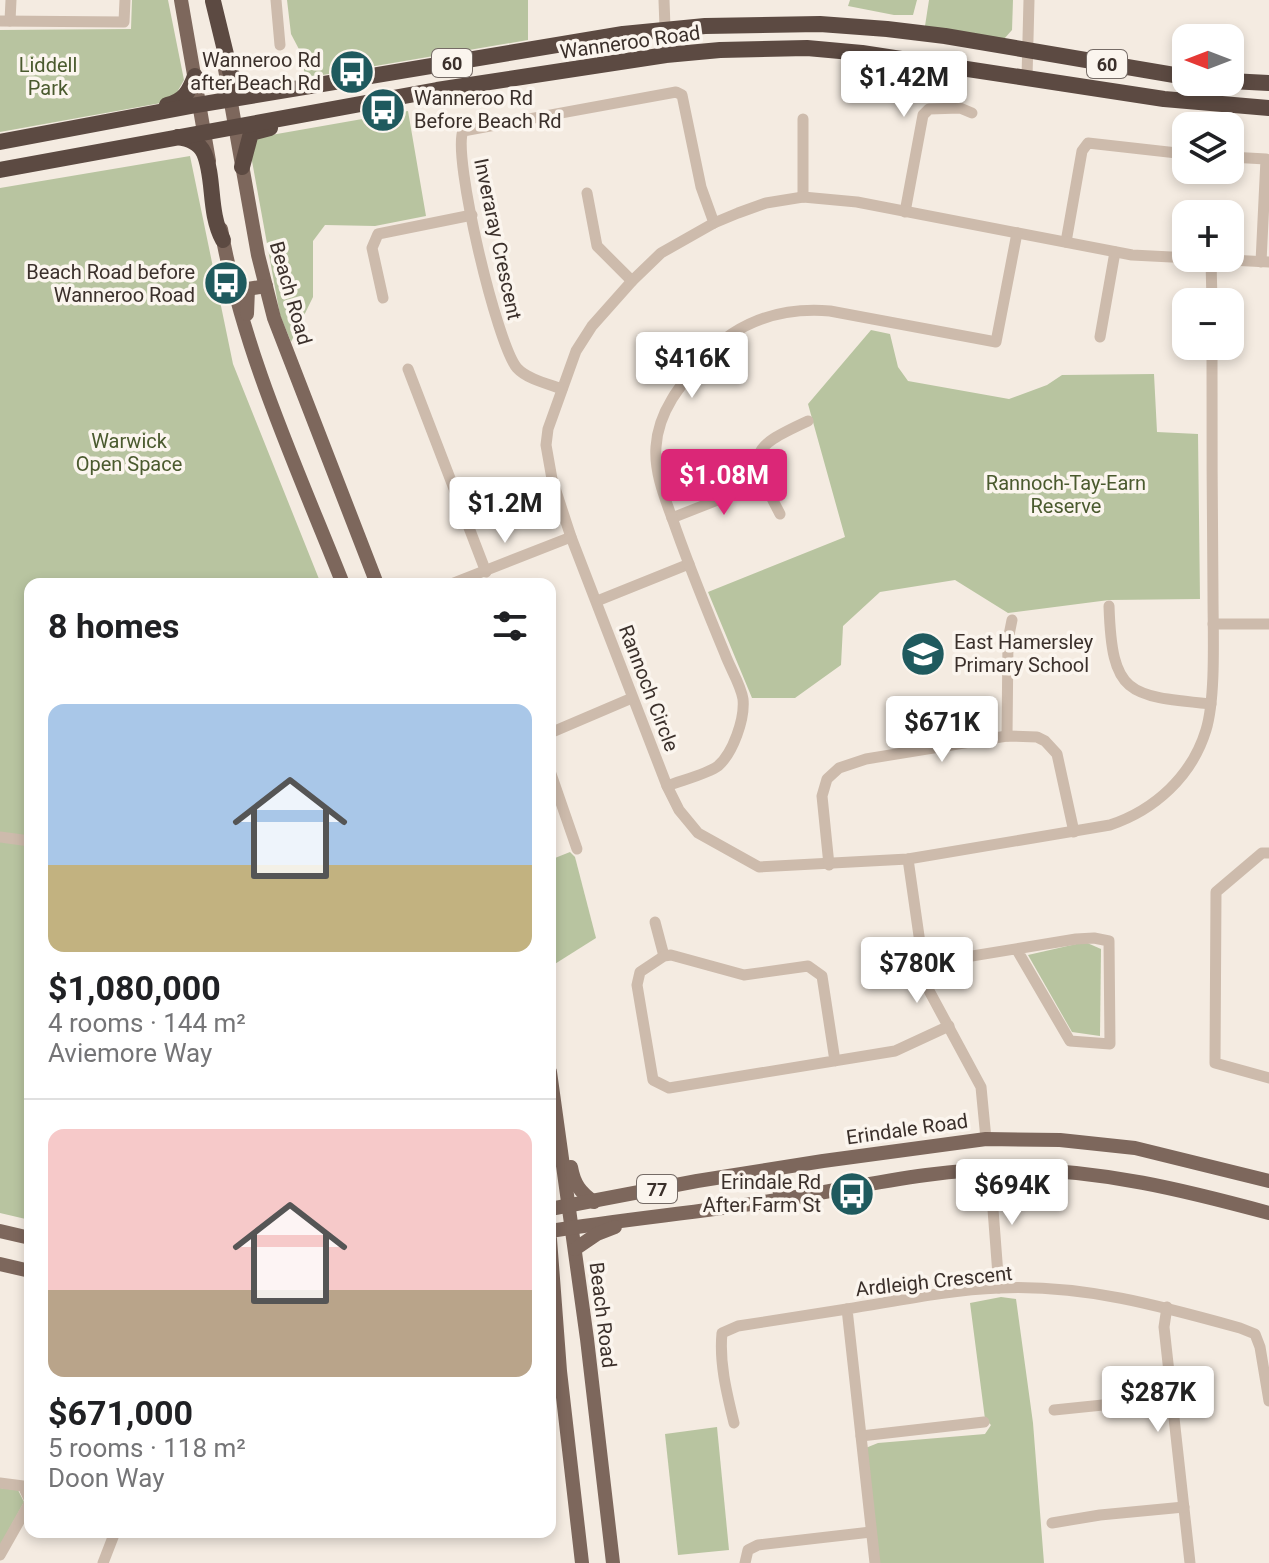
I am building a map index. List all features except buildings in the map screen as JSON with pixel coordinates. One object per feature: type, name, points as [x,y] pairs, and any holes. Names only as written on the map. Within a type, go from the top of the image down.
[{"type":"highway","points":[[213,0],[230,71],[239,90],[259,94]]},
{"type":"highway","name":"Wanneroo Road","points":[[0,142],[259,94],[664,28],[740,24],[843,25],[945,36],[1172,75]]},
{"type":"highway","name":"Wanneroo Road","points":[[0,170],[340,107],[666,55],[720,50],[807,48],[905,58],[1185,102],[1269,108]]},
{"type":"highway","points":[[52,133],[80,123],[179,102],[188,92],[195,76]]},
{"type":"highway","points":[[1244,82],[1269,83]]},
{"type":"highway","points":[[242,167],[251,133],[340,107]]},
{"type":"highway","points":[[176,136],[196,144],[204,154],[217,228],[223,240]]},
{"type":"main road","points":[[181,0],[228,268],[252,350],[341,578]]},
{"type":"main road","name":"Beach Road","points":[[213,0],[266,286],[279,331],[375,578]]},
{"type":"main road","points":[[252,350],[246,294],[252,287],[266,286]]},
{"type":"main road","name":"Beach Road","points":[[556,1109],[613,1563]]},
{"type":"main road","points":[[558,1121],[567,1144],[573,1179],[581,1192],[594,1202]]},
{"type":"main road","name":"Erindale Road","points":[[556,1208],[697,1181],[986,1139],[1060,1140],[1135,1148],[1269,1181]]},
{"type":"main road","points":[[776,1169],[781,1200]]},
{"type":"main road","name":"77","points":[[556,1230],[781,1200],[913,1177],[990,1170],[1111,1176],[1164,1185],[1269,1213]]},
{"type":"main road","points":[[575,1249],[608,1230],[669,1215]]},
{"type":"main road","points":[[0,1231],[24,1237]]},
{"type":"main road","points":[[0,1264],[24,1270]]},
{"type":"main road","points":[[556,1307],[560,1371],[582,1563]]},
{"type":"street","points":[[11,0],[5,21],[124,22],[125,0]]},
{"type":"street","points":[[276,0],[280,45]]},
{"type":"street","points":[[664,0],[666,55]]},
{"type":"street","points":[[1027,77],[1029,0]]},
{"type":"street","name":"Inveraray Crescent","points":[[562,389],[523,373],[509,354],[491,304],[472,215],[460,144],[463,131],[676,92],[682,95],[701,187],[714,223]]},
{"type":"street","points":[[905,212],[923,115],[929,109],[945,107],[972,113]]},
{"type":"street","points":[[803,119],[803,197]]},
{"type":"street","points":[[1066,242],[1082,151],[1088,143],[1172,152]]},
{"type":"street","points":[[1244,158],[1267,159],[1265,262]]},
{"type":"street","points":[[587,193],[597,246],[632,281]]},
{"type":"street","name":"Rannoch Circle","points":[[1172,257],[1115,252],[857,202],[803,197],[766,203],[714,223],[661,253],[632,281],[584,337],[562,389],[546,445],[552,479],[571,537],[667,786],[679,810],[698,833],[759,867],[829,865],[908,859],[1074,832],[1125,820],[1157,802],[1184,773],[1200,746],[1211,704],[1212,360]]},
{"type":"street","points":[[383,298],[372,248],[378,234],[472,215]]},
{"type":"street","points":[[667,786],[717,766],[738,735],[743,699],[672,518],[656,460],[657,438],[664,413],[684,381],[731,334],[754,321],[782,312],[808,309],[830,311],[996,342],[1017,233]]},
{"type":"street","points":[[1100,337],[1115,252]]},
{"type":"street","name":"Rannoch Circle","points":[[1244,261],[1265,262]]},
{"type":"street","points":[[408,369],[486,572]]},
{"type":"street","points":[[780,514],[763,482],[757,462],[765,443],[808,421]]},
{"type":"street","points":[[672,518],[763,482]]},
{"type":"street","points":[[468,578],[571,537]]},
{"type":"street","points":[[597,601],[689,564]]},
{"type":"street","points":[[1109,606],[1112,657],[1125,681],[1157,699],[1211,704]]},
{"type":"street","points":[[1007,736],[1008,640],[1012,620]]},
{"type":"street","points":[[1213,624],[1269,624]]},
{"type":"street","points":[[556,730],[632,698]]},
{"type":"street","points":[[829,865],[822,796],[827,779],[839,768],[866,759],[1007,736],[1037,737],[1057,754],[1074,832]]},
{"type":"street","points":[[556,788],[577,849]]},
{"type":"street","points":[[0,837],[24,840]]},
{"type":"street","points":[[1269,853],[1262,853],[1216,892],[1215,1048],[1215,1063],[1269,1078]]},
{"type":"street","points":[[908,859],[926,985],[981,1087],[986,1139]]},
{"type":"street","points":[[655,922],[664,956]]},
{"type":"street","points":[[923,964],[1076,939],[1109,941],[1110,1044],[1070,1041],[1017,950]]},
{"type":"street","points":[[835,1061],[822,976],[808,966],[744,975],[671,955],[664,956],[640,972],[637,985],[653,1080],[669,1088],[835,1061],[895,1051],[949,1026]]},
{"type":"street","points":[[990,1170],[999,1288]]},
{"type":"street","name":"Ardleigh Crescent","points":[[875,1563],[847,1309],[999,1288],[1092,1292],[1167,1307],[1255,1334],[1269,1401]]},
{"type":"street","points":[[1167,1307],[1164,1327],[1190,1563]]},
{"type":"street","points":[[734,1423],[720,1347],[722,1333],[738,1326],[847,1309]]},
{"type":"street","points":[[1054,1410],[1171,1398]]},
{"type":"street","points":[[861,1436],[984,1422]]},
{"type":"street","points":[[0,1483],[24,1488]]},
{"type":"street","points":[[1052,1523],[1184,1507]]},
{"type":"street","points":[[0,1555],[24,1513]]},
{"type":"street","points":[[745,1563],[748,1550],[758,1545],[871,1532]]},
{"type":"street","points":[[103,1563],[113,1538]]},
{"type":"street","points":[[110,1563],[120,1538]]},
{"type":"green space","name":"Liddell Park","points":[[132,0],[168,0],[184,80],[172,101],[0,132],[0,30],[131,29]]},
{"type":"green space","points":[[287,0],[528,0],[528,40],[305,78],[302,55],[291,34]]},
{"type":"green space","points":[[850,0],[917,0],[913,15],[894,15],[848,6]]},
{"type":"green space","points":[[929,0],[1013,0],[1012,30],[1004,39],[925,26]]},
{"type":"green space","points":[[408,111],[426,216],[375,226],[325,225],[313,241],[313,297],[291,342],[280,315],[248,139]]},
{"type":"green space","name":"Warwick Open Space","points":[[190,156],[233,364],[319,578],[24,578],[24,1219],[0,1213],[0,188]]},
{"type":"green space","name":"Rannoch-Tay-Earn Reserve","points":[[871,330],[890,334],[898,367],[908,381],[1009,399],[1047,385],[1062,375],[1154,374],[1157,432],[1198,434],[1200,599],[1109,600],[1008,613],[955,580],[880,592],[843,626],[841,665],[795,698],[752,698],[708,592],[845,537],[808,404]]},
{"type":"green space","points":[[570,852],[575,857],[596,938],[556,963],[556,858]]},
{"type":"green space","points":[[1085,942],[1101,949],[1100,1036],[1072,1032],[1028,955]]},
{"type":"green space","points":[[1001,1297],[1016,1299],[1033,1423],[1044,1563],[876,1563],[863,1449],[878,1443],[985,1434],[991,1425],[985,1419],[970,1303]]},
{"type":"green space","points":[[717,1427],[729,1550],[678,1555],[665,1434]]},
{"type":"green space","points":[[0,1488],[18,1490],[24,1502],[0,1546]]},
{"type":"place","name":"Wanneroo Rd after Beach Rd","points":[[352,72]]},
{"type":"place","name":"Wanneroo Rd Before Beach Rd","points":[[383,110]]},
{"type":"place","name":"Beach Road before Wanneroo Road","points":[[226,283]]},
{"type":"place","name":"East Hamersley Primary School","points":[[923,654]]},
{"type":"place","name":"Erindale Rd After Farm St","points":[[852,1194]]}]
